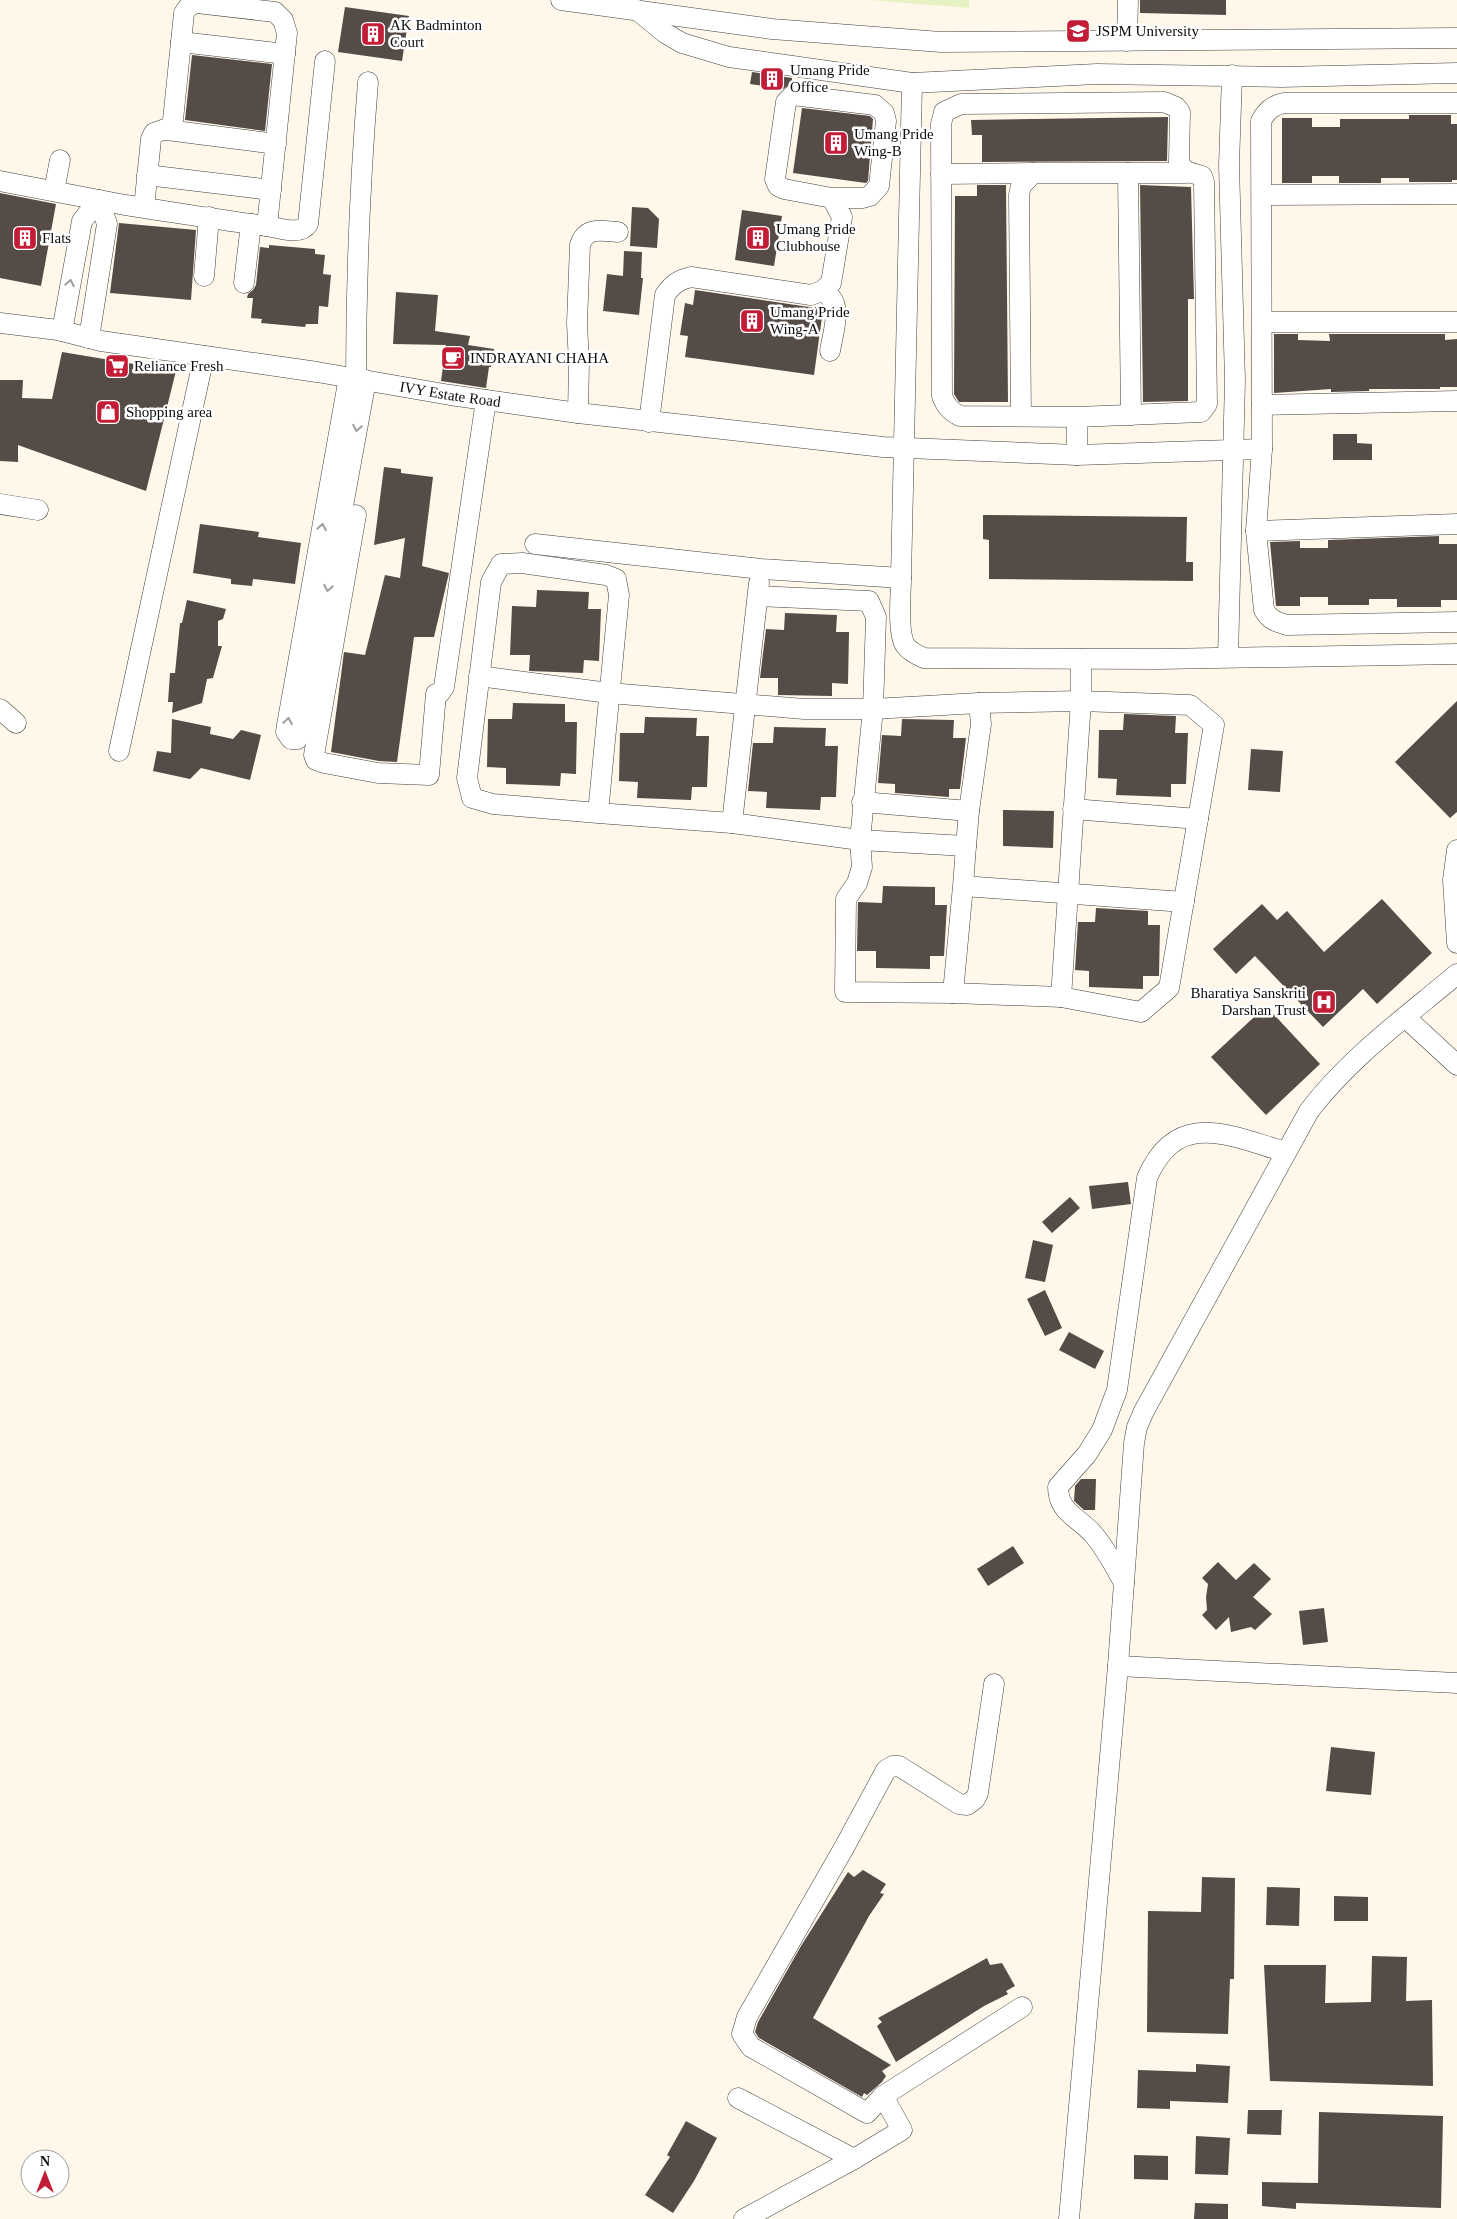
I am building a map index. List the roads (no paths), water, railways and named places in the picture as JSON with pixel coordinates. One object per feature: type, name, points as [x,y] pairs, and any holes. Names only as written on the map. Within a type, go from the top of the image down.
[{"type":"street","points":[[561,0],[772,29],[941,42],[1457,38]]},
{"type":"street","points":[[1127,41],[1128,0]]},
{"type":"street","points":[[167,130],[173,120],[184,13],[189,6],[197,3],[267,10],[275,12],[284,20],[287,33],[271,190],[259,225],[244,283]]},
{"type":"street","points":[[638,10],[665,33],[682,43],[729,57],[912,83],[1098,74],[1281,77],[1457,73]]},
{"type":"street","points":[[181,42],[285,54]]},
{"type":"street","points":[[0,181],[144,208],[299,231],[306,228],[308,224],[325,61]]},
{"type":"street","points":[[1228,657],[1235,380],[1229,165],[1232,75]]},
{"type":"street","points":[[356,515],[331,564],[287,725],[286,732],[291,739],[297,739],[303,725],[331,564],[357,379],[356,303],[361,172],[368,82]]},
{"type":"street","points":[[912,83],[901,578],[901,634],[905,645],[914,653],[924,658],[1081,659],[1457,654]]},
{"type":"street","points":[[649,422],[665,295],[672,286],[681,280],[691,277],[811,295],[822,292],[831,283],[842,217],[832,198],[778,186],[775,179],[786,102],[793,95],[875,105],[884,113],[886,121],[879,186],[870,196],[863,198],[832,198]]},
{"type":"street","points":[[941,174],[1187,173],[1202,176],[1204,182],[1207,404],[1201,412],[1077,417],[960,416],[946,406],[942,396],[941,174],[941,124],[944,112],[960,104],[1164,102],[1176,107],[1180,112],[1179,161],[1181,167],[1187,173]]},
{"type":"street","points":[[1457,104],[1284,104],[1273,106],[1266,112],[1261,121],[1262,449],[1256,531],[1264,610],[1276,622],[1287,625],[1457,622]]},
{"type":"street","points":[[144,208],[151,140],[154,133],[167,130],[276,144]]},
{"type":"street","points":[[54,191],[60,160]]},
{"type":"street","points":[[1021,416],[1019,195],[1021,186],[1034,173]]},
{"type":"street","points":[[1128,173],[1131,415]]},
{"type":"street","points":[[147,174],[271,190]]},
{"type":"street","points":[[1262,195],[1457,194]]},
{"type":"street","points":[[62,331],[82,221],[99,200]]},
{"type":"street","points":[[89,338],[107,224],[99,200]]},
{"type":"street","points":[[204,276],[209,217]]},
{"type":"street","points":[[578,413],[579,363],[577,323],[580,245],[582,238],[594,230],[618,232]]},
{"type":"street","points":[[1232,258],[1262,256]]},
{"type":"street","points":[[822,292],[831,297],[836,306],[830,352]]},
{"type":"street","points":[[1263,322],[1457,322]]},
{"type":"street","name":"IVY Estate Road","points":[[0,323],[62,331],[89,338],[578,413],[903,449],[1077,455],[1262,449]]},
{"type":"street","points":[[118,751],[204,356]]},
{"type":"street","points":[[331,564],[336,624],[314,748],[316,760],[378,773],[429,775],[436,694],[440,693],[444,687],[486,400]]},
{"type":"street","points":[[1262,404],[1457,401]]},
{"type":"street","points":[[1077,417],[1077,455]]},
{"type":"street","points":[[0,504],[38,510]]},
{"type":"street","points":[[1256,531],[1457,524]]},
{"type":"street","points":[[535,544],[761,568],[901,578]]},
{"type":"street","points":[[598,813],[619,596],[616,579],[606,575],[522,563],[501,564],[491,582],[479,676],[467,778],[472,798],[493,804],[598,813],[732,823],[860,840],[966,846]]},
{"type":"street","points":[[732,823],[761,568]]},
{"type":"street","points":[[479,676],[609,693],[746,706],[804,709],[873,709],[979,703],[1081,701],[1190,705],[1214,725],[1169,988],[1141,1012],[1061,997],[845,992],[846,899],[857,883],[862,867],[860,840],[862,802],[873,709],[876,617],[869,601],[758,596]]},
{"type":"street","points":[[1061,997],[1081,701],[1081,659]]},
{"type":"street","points":[[953,993],[969,811],[981,724],[979,703]]},
{"type":"street","points":[[0,709],[16,723]]},
{"type":"street","points":[[862,802],[969,811]]},
{"type":"street","points":[[1074,809],[1198,819]]},
{"type":"street","points":[[1457,850],[1453,880],[1457,943]]},
{"type":"street","points":[[962,886],[1184,902]]},
{"type":"street","points":[[1069,2219],[1118,1666],[1134,1443],[1137,1427],[1144,1411],[1309,1111],[1326,1088],[1361,1053],[1457,974]]},
{"type":"street","points":[[1405,1017],[1457,1065]]},
{"type":"street","points":[[1124,1582],[1093,1533],[1067,1512],[1058,1496],[1058,1487],[1063,1479],[1087,1454],[1102,1430],[1118,1390],[1147,1178],[1163,1150],[1179,1138],[1195,1132],[1215,1132],[1286,1152]]},
{"type":"street","points":[[1118,1390],[1137,1427]]},
{"type":"street","points":[[1118,1666],[1457,1683]]},
{"type":"street","points":[[994,1684],[978,1793],[975,1799],[967,1805],[958,1804],[899,1766],[893,1766],[886,1770],[743,2026],[742,2034],[751,2047],[867,2113],[883,2096],[1022,2007]]},
{"type":"street","points":[[744,2219],[854,2159],[902,2130],[883,2096]]},
{"type":"street","points":[[738,2098],[854,2159]]},
{"type":"place","name":"JSPM University","points":[[1078,31]]},
{"type":"place","name":"AK Badminton Court","points":[[373,34]]},
{"type":"place","name":"Umang Pride Office","points":[[772,79]]},
{"type":"place","name":"Umang Pride Wing-B","points":[[836,143]]},
{"type":"place","name":"Flats","points":[[25,238]]},
{"type":"place","name":"Umang Pride Clubhouse","points":[[758,238]]},
{"type":"place","name":"Umang Pride Wing-A","points":[[752,321]]},
{"type":"place","name":"INDRAYANI CHAHA","points":[[453,358]]},
{"type":"place","name":"Reliance Fresh","points":[[117,366]]},
{"type":"place","name":"Shopping area","points":[[108,412]]},
{"type":"place","name":"Bharatiya Sanskriti Darshan Trust","points":[[1324,1002]]}]
